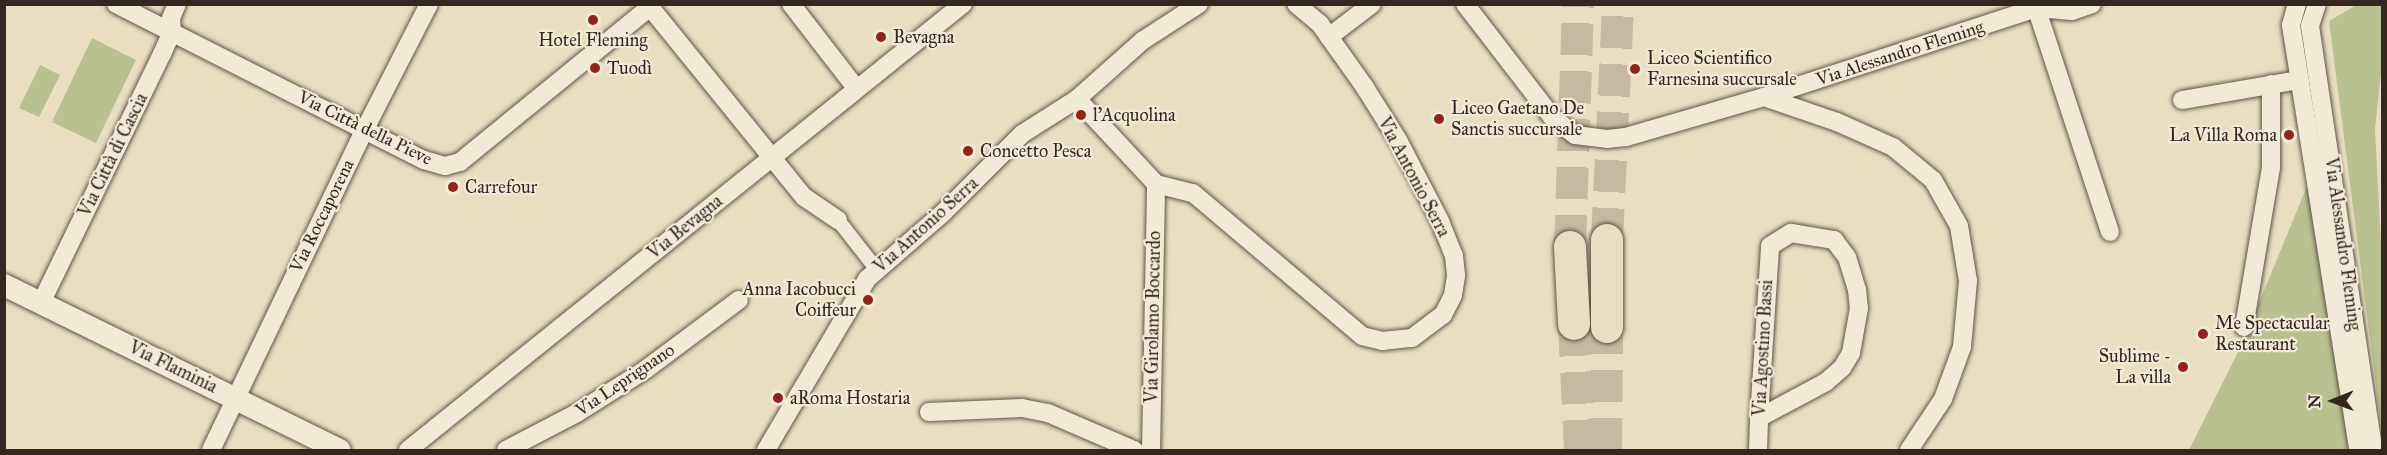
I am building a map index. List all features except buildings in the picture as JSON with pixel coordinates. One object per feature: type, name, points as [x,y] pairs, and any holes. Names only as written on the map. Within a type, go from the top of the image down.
[{"type":"highway","points":[[1606,327],[1607,240]]},
{"type":"highway","points":[[1570,247],[1574,324]]},
{"type":"street","name":"Via Città della Pieve","points":[[116,4],[432,163],[460,162],[651,6]]},
{"type":"street","name":"Via Città di Cascia","points":[[41,303],[172,32],[177,4]]},
{"type":"street","name":"Via Roccaporena","points":[[211,450],[365,129],[429,4]]},
{"type":"street","points":[[791,4],[856,88]]},
{"type":"street","name":"Via Bevagna","points":[[408,450],[963,4]]},
{"type":"street","name":"Via Antonio Serra","points":[[766,450],[861,289],[877,270],[943,213],[1022,134],[1077,99],[1142,41],[1199,4]]},
{"type":"street","name":"Via Antonio Serra","points":[[1156,184],[1193,193],[1362,336],[1402,340],[1436,324],[1453,295],[1454,256],[1398,140],[1329,37],[1310,15],[1296,4]]},
{"type":"street","points":[[1329,37],[1372,4]]},
{"type":"street","name":"Via Alessandro Fleming","points":[[1465,4],[1552,117],[1569,132],[1589,137],[1626,138],[1764,97],[2038,6],[2072,11],[2092,4]]},
{"type":"street","name":"Via Alessandro Fleming","points":[[2297,4],[2291,25],[2358,450]]},
{"type":"street","name":"Via Alessandro Fleming","points":[[2317,4],[2310,26],[2373,450]]},
{"type":"street","points":[[651,6],[804,197],[838,220],[877,270]]},
{"type":"street","points":[[2038,6],[2110,232]]},
{"type":"street","points":[[2182,100],[2299,80]]},
{"type":"street","points":[[2244,327],[2271,168],[2271,84]]},
{"type":"street","points":[[1764,97],[1837,122],[1893,147],[1933,180],[1959,226],[1968,281],[1964,339],[1944,399],[1909,450]]},
{"type":"street","points":[[1077,99],[1156,184]]},
{"type":"street","name":"Via Girolamo Boccardo","points":[[1151,450],[1156,184]]},
{"type":"street","name":"Via Agostino Bassi","points":[[1758,450],[1759,418],[1770,246],[1791,233],[1834,240],[1842,246],[1851,267],[1859,308],[1851,353],[1836,375],[1759,418]]},
{"type":"street","name":"Via Flaminia","points":[[4,285],[340,450]]},
{"type":"street","name":"Via Leprignano","points":[[506,450],[577,413],[635,376],[739,300]]},
{"type":"street","points":[[929,412],[1022,408],[1039,411],[1134,450]]},
{"type":"green space","points":[[2358,4],[2382,5],[2382,64],[2375,129],[2382,263],[2382,432],[2329,21]]},
{"type":"green space","points":[[92,38],[136,60],[96,143],[52,122]]},
{"type":"green space","points":[[40,65],[60,75],[39,117],[19,108]]},
{"type":"green space","points":[[2307,186],[2350,450],[2189,450],[2243,342]]},
{"type":"tunnel","points":[[1570,247],[1578,4]]},
{"type":"tunnel","points":[[1607,240],[1618,4]]},
{"type":"tunnel","points":[[1574,324],[1580,450]]},
{"type":"tunnel","points":[[1606,450],[1607,327]]},
{"type":"place","name":"Hotel Fleming","points":[[593,20]]},
{"type":"place","name":"Bevagna","points":[[881,37]]},
{"type":"place","name":"Tuodì","points":[[595,68]]},
{"type":"place","name":"Liceo Scientifico Farnesina succursale","points":[[1635,69]]},
{"type":"place","name":"l'Acquolina","points":[[1081,115]]},
{"type":"place","name":"Liceo Gaetano De Sanctis succursale","points":[[1439,119]]},
{"type":"place","name":"La Villa Roma","points":[[2289,135]]},
{"type":"place","name":"Concetto Pesca","points":[[968,151]]},
{"type":"place","name":"Carrefour","points":[[453,187]]},
{"type":"place","name":"Anna Iacobucci Coiffeur","points":[[868,300]]},
{"type":"place","name":"Me Spectacular Restaurant","points":[[2203,334]]},
{"type":"place","name":"Sublime - La villa","points":[[2183,367]]},
{"type":"place","name":"aRoma Hostaria","points":[[778,398]]}]
